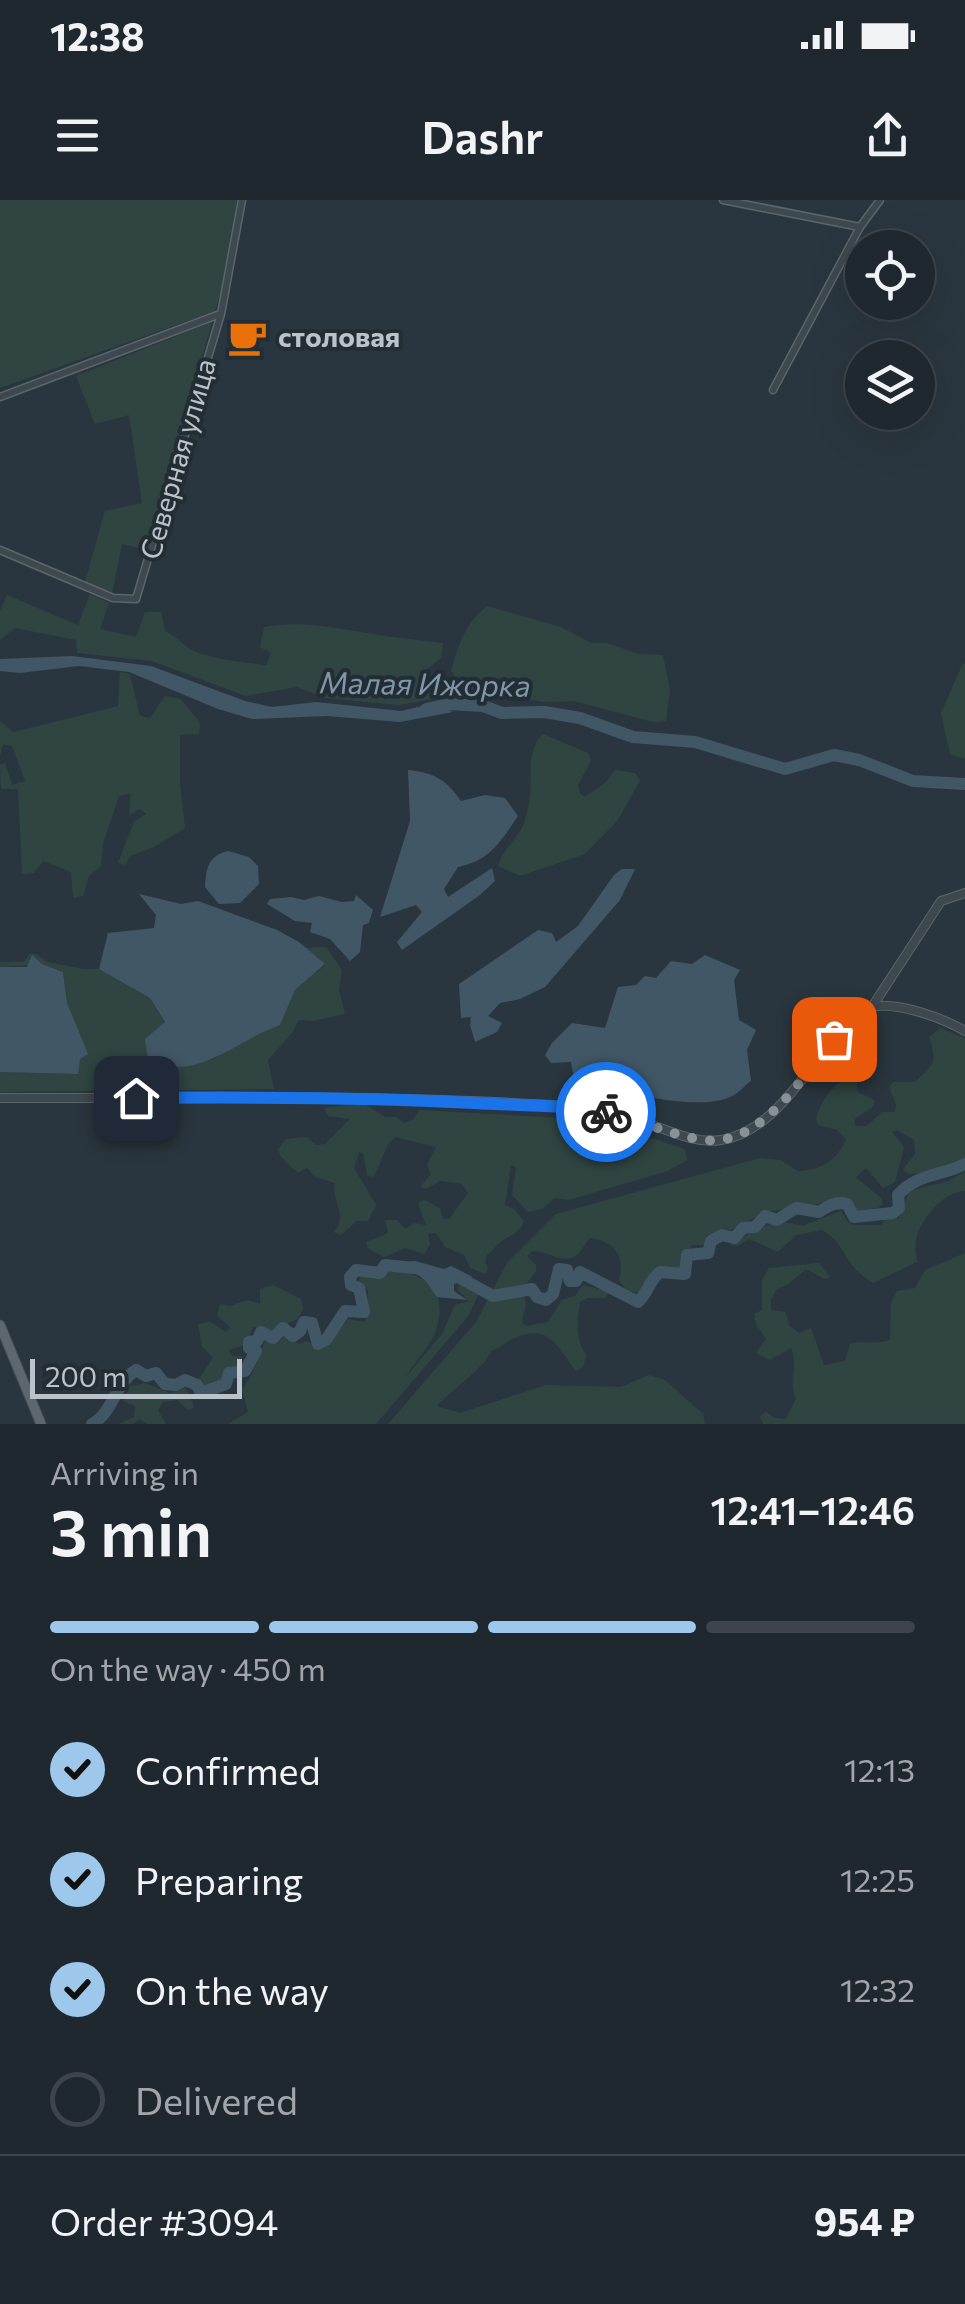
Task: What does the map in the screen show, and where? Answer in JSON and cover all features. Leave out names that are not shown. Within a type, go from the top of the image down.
[{"type":"main road","points":[[0,1325],[41,1424]]},
{"type":"street","name":"Северная улица","points":[[0,550],[114,598],[136,599],[221,314],[242,200]]},
{"type":"street","points":[[723,200],[860,227]]},
{"type":"street","points":[[773,390],[860,227],[880,200]]},
{"type":"street","points":[[0,397],[221,314]]},
{"type":"street","points":[[0,1098],[371,1097],[552,1105],[611,1113],[695,1138],[719,1140],[744,1133],[769,1114],[852,1020],[872,1006],[940,901],[965,892]]},
{"type":"street","points":[[872,1006],[914,1011],[965,1030]]},
{"type":"green space","points":[[0,200],[237,200],[225,279],[215,311],[0,388]]},
{"type":"green space","points":[[212,322],[148,550],[122,544],[112,594],[85,582],[105,511],[142,503],[129,415],[95,424],[76,376]]},
{"type":"green space","points":[[90,594],[109,603],[100,629],[136,637],[145,612],[161,612],[165,631],[188,648],[239,662],[266,665],[271,653],[260,647],[264,627],[278,625],[319,626],[443,643],[441,658],[425,671],[433,699],[399,705],[325,698],[297,687],[246,696],[152,661],[77,653],[76,640],[15,628],[0,640],[0,611],[7,595],[78,625]]},
{"type":"green space","points":[[487,606],[561,627],[591,643],[663,655],[670,690],[666,721],[653,722],[574,701],[543,702],[483,691],[460,692],[461,684],[451,671],[456,652],[468,628]]},
{"type":"green space","points":[[963,663],[965,759],[950,754],[941,713]]},
{"type":"green space","points":[[120,672],[130,674],[140,716],[150,718],[165,696],[181,699],[200,723],[199,734],[180,735],[185,828],[130,856],[126,865],[118,863],[134,822],[146,814],[140,809],[129,815],[130,793],[119,796],[103,843],[101,866],[89,876],[83,896],[73,898],[71,872],[43,861],[34,873],[22,874],[18,789],[1,789],[0,765],[5,763],[12,785],[25,781],[12,746],[3,744],[0,756],[0,721],[13,732],[118,706]]},
{"type":"green space","points":[[543,734],[588,753],[591,761],[578,785],[585,797],[615,770],[635,773],[640,780],[618,820],[585,854],[520,876],[498,866],[524,822],[532,758]]},
{"type":"green space","points":[[326,947],[342,970],[339,990],[345,1014],[299,1020],[268,1060],[274,1089],[0,1092],[0,1072],[77,1074],[80,1038],[67,1003],[63,972],[42,964],[0,967],[0,962],[24,962],[29,954],[36,954],[47,962],[99,969],[150,998],[165,1023],[213,1059],[261,1031],[280,1025],[295,990],[325,965],[306,948]]},
{"type":"green space","points":[[940,1028],[965,1038],[965,1161],[927,1173],[908,1174],[903,1169],[915,1154],[914,1140],[897,1130],[892,1132],[904,1147],[895,1182],[883,1188],[866,1168],[856,1177],[881,1198],[883,1204],[878,1208],[855,1211],[847,1201],[834,1198],[815,1205],[765,1212],[730,1230],[706,1236],[705,1245],[692,1245],[681,1268],[651,1275],[641,1293],[623,1286],[616,1251],[599,1240],[590,1238],[575,1257],[569,1258],[532,1251],[527,1256],[536,1265],[536,1271],[522,1290],[526,1303],[522,1322],[527,1326],[548,1322],[562,1300],[575,1296],[583,1285],[609,1292],[605,1298],[580,1302],[578,1336],[586,1355],[583,1367],[576,1371],[557,1345],[544,1335],[525,1334],[491,1351],[437,1406],[460,1413],[546,1385],[621,1387],[649,1375],[665,1380],[703,1414],[705,1424],[388,1424],[476,1322],[507,1263],[556,1214],[760,1158],[781,1160],[798,1171],[821,1166],[833,1159],[846,1139],[837,1130],[818,1125],[818,1112],[829,1093],[851,1075],[856,1078],[858,1092],[875,1100],[873,1107],[855,1119],[855,1126],[867,1126],[882,1112],[895,1112],[889,1087],[893,1082],[915,1082],[926,1071],[934,1058],[929,1037]]},
{"type":"green space","points":[[363,1103],[404,1123],[414,1119],[419,1110],[597,1120],[685,1149],[687,1160],[668,1171],[568,1200],[555,1198],[542,1209],[528,1212],[512,1195],[516,1167],[511,1165],[505,1205],[524,1221],[518,1231],[487,1255],[485,1274],[470,1268],[464,1255],[445,1247],[436,1233],[428,1234],[430,1244],[425,1254],[405,1248],[384,1257],[368,1248],[366,1242],[388,1233],[385,1220],[397,1220],[405,1229],[414,1223],[426,1225],[418,1203],[424,1200],[440,1208],[443,1219],[449,1219],[468,1193],[462,1184],[440,1181],[426,1189],[420,1187],[431,1174],[427,1165],[436,1147],[395,1137],[374,1177],[367,1175],[363,1153],[359,1152],[354,1168],[376,1205],[368,1221],[357,1221],[341,1235],[334,1232],[340,1220],[335,1183],[315,1177],[307,1168],[298,1173],[278,1149],[286,1139],[307,1137],[316,1145],[325,1144],[350,1119],[328,1116],[324,1108]]},
{"type":"green space","points":[[965,1172],[965,1191],[942,1200],[920,1229],[917,1262],[873,1283],[822,1230],[796,1235],[778,1252],[749,1239],[737,1246],[730,1245],[764,1226],[802,1226],[841,1211],[854,1225],[881,1225],[886,1219],[899,1218],[909,1191],[948,1181]]},
{"type":"green space","points":[[965,1253],[965,1424],[763,1424],[760,1416],[766,1412],[786,1419],[796,1399],[791,1348],[770,1360],[756,1353],[766,1339],[754,1314],[762,1310],[762,1280],[769,1268],[819,1263],[830,1277],[825,1279],[806,1269],[777,1289],[771,1299],[771,1310],[785,1312],[790,1326],[799,1333],[811,1328],[824,1365],[845,1361],[850,1344],[890,1340],[891,1304],[897,1291],[915,1288],[925,1270]]},
{"type":"green space","points":[[387,1269],[422,1278],[436,1293],[439,1303],[436,1330],[406,1377],[442,1334],[455,1305],[469,1301],[458,1290],[458,1284],[479,1293],[469,1315],[376,1424],[228,1424],[248,1412],[242,1390],[265,1341],[284,1337],[300,1344],[329,1344],[348,1319],[366,1319],[368,1290],[358,1283],[360,1277],[380,1276]]},
{"type":"green space","points":[[273,1285],[301,1299],[303,1309],[298,1319],[273,1330],[253,1327],[245,1345],[229,1350],[232,1356],[242,1356],[237,1368],[226,1368],[221,1384],[201,1386],[198,1380],[213,1358],[202,1346],[198,1324],[210,1322],[226,1332],[230,1327],[217,1316],[220,1304],[230,1306],[248,1300],[260,1304],[260,1289]]},
{"type":"green space","points":[[145,1383],[170,1393],[186,1388],[194,1407],[188,1410],[177,1400],[163,1402],[158,1410],[166,1424],[148,1424],[139,1419],[133,1424],[119,1424],[134,1417],[135,1406],[123,1401],[130,1386]]},
{"type":"water","points":[[72,656],[151,666],[272,707],[316,702],[401,711],[435,703],[453,712],[400,722],[327,716],[252,719],[129,672],[79,666],[20,673],[0,671],[0,659]]},
{"type":"water","points":[[408,770],[439,778],[461,801],[485,795],[505,798],[518,816],[494,849],[458,867],[444,889],[448,897],[492,868],[495,881],[402,950],[397,942],[422,912],[416,905],[380,917],[410,821]]},
{"type":"water","points":[[228,851],[249,857],[258,866],[259,884],[240,903],[219,904],[205,887],[206,874],[212,860]]},
{"type":"water","points":[[622,869],[635,869],[620,900],[545,987],[500,1003],[488,1016],[502,1023],[497,1032],[475,1042],[471,1017],[461,1018],[459,984],[538,930],[552,933],[556,942],[578,926]]},
{"type":"water","points":[[139,894],[181,904],[198,901],[277,930],[325,964],[295,990],[280,1025],[216,1057],[182,1067],[165,1066],[148,1059],[145,1039],[165,1022],[150,998],[99,969],[108,933],[154,928],[156,915]]},
{"type":"water","points":[[356,895],[373,910],[369,923],[363,925],[360,952],[350,961],[330,939],[310,932],[312,923],[295,921],[267,904],[270,899],[304,900],[319,896],[354,901]]},
{"type":"water","points":[[32,955],[42,964],[63,972],[67,1003],[88,1054],[80,1059],[78,1074],[0,1072],[0,967],[27,967]]},
{"type":"water","points":[[705,955],[740,970],[734,980],[739,1020],[756,1030],[747,1050],[751,1081],[735,1095],[698,1102],[631,1094],[574,1079],[571,1062],[551,1063],[545,1055],[572,1023],[605,1028],[618,987],[636,985],[645,976],[656,978],[671,961],[692,964]]},
{"type":"water","points":[[415,1261],[444,1269],[451,1266],[471,1276],[476,1283],[472,1286],[454,1284],[454,1291],[467,1300],[437,1297],[421,1277],[396,1270],[398,1263]]},
{"type":"waterway","name":"Малая Ижорка","points":[[426,709],[449,704],[483,706],[502,713],[544,712],[580,718],[633,737],[695,742],[785,769],[834,755],[859,760],[913,781],[965,784]]},
{"type":"waterway","points":[[462,1279],[493,1296],[532,1289],[537,1297],[546,1300],[553,1294],[559,1269],[567,1270],[570,1281],[576,1281],[580,1272],[638,1302],[660,1272],[685,1274],[687,1255],[708,1253],[711,1241],[722,1235],[734,1238],[743,1228],[755,1227],[765,1216],[777,1220],[796,1208],[819,1212],[839,1203],[847,1204],[854,1217],[893,1213],[899,1208],[898,1195],[905,1188],[965,1164]]},
{"type":"waterway","points":[[92,1424],[105,1413],[123,1382],[136,1370],[146,1376],[156,1373],[165,1384],[176,1385],[185,1380],[197,1385],[201,1393],[226,1384],[229,1373],[245,1371],[256,1351],[249,1348],[249,1342],[257,1341],[261,1332],[273,1338],[283,1328],[293,1336],[304,1322],[312,1323],[318,1344],[326,1340],[345,1311],[364,1312],[359,1288],[351,1285],[350,1277],[356,1270],[380,1273],[385,1265],[414,1268]]},
{"type":"way so far","points":[[606,1112],[707,1141],[732,1138],[769,1114],[834,1039]]},
{"type":"place","name":"столовая","points":[[248,337]]},
{"type":"route","points":[[136,1098],[371,1097],[552,1105],[606,1112]]}]
